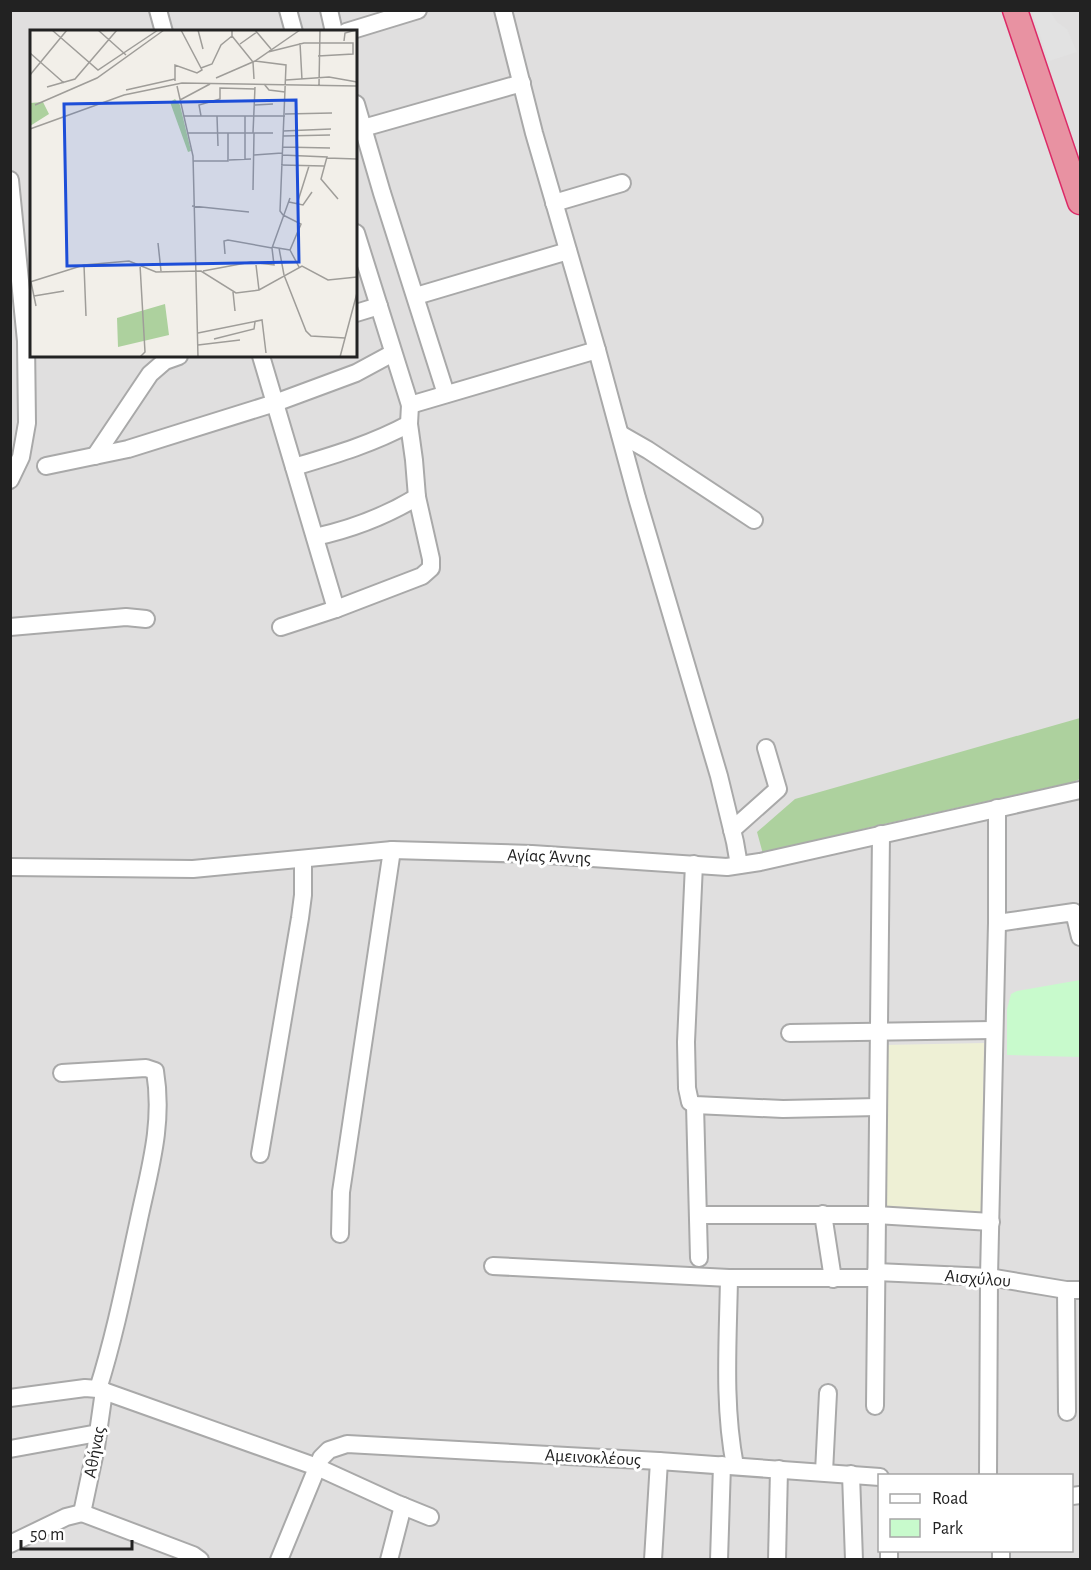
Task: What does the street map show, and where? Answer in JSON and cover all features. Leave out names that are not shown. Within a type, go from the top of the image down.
[{"type":"highway","points":[[1015,10],[1080,202]]},
{"type":"street","points":[[158,10],[163,30]]},
{"type":"street","points":[[288,10],[293,30]]},
{"type":"street","points":[[329,10],[334,30]]},
{"type":"street","points":[[353,30],[418,10]]},
{"type":"street","points":[[503,10],[636,498],[709,743],[739,865]]},
{"type":"street","points":[[363,128],[522,83]]},
{"type":"street","points":[[357,107],[446,394]]},
{"type":"street","points":[[10,180],[18,341],[27,423],[21,457],[10,480]]},
{"type":"street","points":[[554,203],[622,183]]},
{"type":"street","points":[[281,627],[422,576],[431,568],[417,497],[409,424],[410,405],[357,236]]},
{"type":"street","points":[[416,296],[568,250]]},
{"type":"street","points":[[357,313],[379,306]]},
{"type":"street","points":[[410,405],[597,350]]},
{"type":"street","points":[[46,466],[128,449],[275,403],[356,373],[393,353]]},
{"type":"street","points":[[95,456],[150,374],[165,361],[175,357]]},
{"type":"street","points":[[261,357],[336,609]]},
{"type":"street","points":[[294,467],[366,445],[409,424]]},
{"type":"street","points":[[620,434],[754,520]]},
{"type":"street","points":[[315,537],[368,523],[417,497]]},
{"type":"street","points":[[10,627],[126,617],[146,619]]},
{"type":"street","points":[[732,830],[778,789],[766,748]]},
{"type":"street","name":"Αγίας Άννης","points":[[10,867],[193,869],[392,850],[532,854],[727,867],[1080,790]]},
{"type":"street","points":[[988,1474],[997,808]]},
{"type":"street","points":[[875,1406],[880,834]]},
{"type":"street","points":[[340,1234],[341,1192],[392,850]]},
{"type":"street","points":[[260,1154],[300,918],[303,895],[303,859]]},
{"type":"street","points":[[694,864],[686,1042],[687,1088],[690,1102],[695,1105],[783,1109],[878,1107]]},
{"type":"street","points":[[997,923],[1074,912],[1080,937]]},
{"type":"street","points":[[790,1033],[993,1030]]},
{"type":"street","name":"Αθήνας","points":[[62,1073],[146,1068],[155,1071],[159,1093],[158,1129],[101,1390],[98,1433],[82,1513]]},
{"type":"street","points":[[695,1105],[699,1258]]},
{"type":"street","points":[[823,1214],[833,1280]]},
{"type":"street","points":[[699,1215],[876,1215],[991,1222]]},
{"type":"street","name":"Αισχύλου","points":[[492,1266],[729,1278],[833,1280],[876,1275],[989,1277],[1073,1290]]},
{"type":"street","points":[[719,1560],[731,1444],[726,1394],[729,1278]]},
{"type":"street","points":[[1067,1412],[1073,1290]]},
{"type":"street","points":[[10,1398],[85,1388],[101,1390],[317,1467],[430,1517]]},
{"type":"street","points":[[824,1472],[828,1393]]},
{"type":"street","points":[[10,1449],[98,1433]]},
{"type":"street","name":"Αμεινοκλέους","points":[[317,1467],[321,1458],[329,1450],[346,1444],[659,1461],[878,1477]]},
{"type":"street","points":[[653,1560],[659,1461]]},
{"type":"street","points":[[279,1560],[317,1467]]},
{"type":"street","points":[[777,1560],[779,1470]]},
{"type":"street","points":[[851,1474],[854,1560]]},
{"type":"street","points":[[389,1560],[403,1506]]},
{"type":"street","points":[[10,1544],[66,1517],[82,1513],[193,1554],[200,1560]]},
{"type":"shaded area","points":[[11,11],[1080,11],[1080,1559],[11,1559]]},
{"type":"shaded area","points":[[1032,11],[1050,11],[1057,22],[1067,29],[1077,52],[1049,61]]},
{"type":"green space","points":[[1080,718],[1080,779],[763,854],[757,832],[795,799]]},
{"type":"green space","points":[[1080,980],[1080,1057],[1007,1055],[1007,1009],[1011,994]]},
{"type":"green space","points":[[984,1043],[981,1213],[883,1210],[884,1045]]}]
